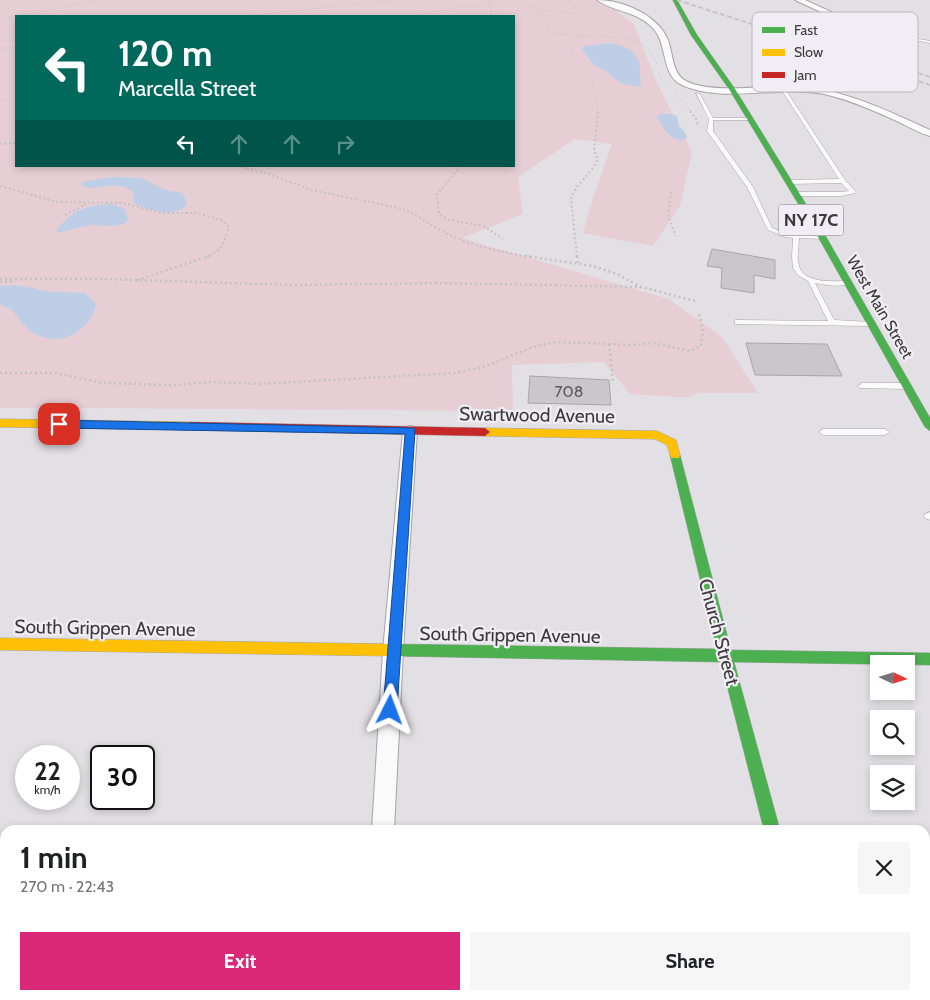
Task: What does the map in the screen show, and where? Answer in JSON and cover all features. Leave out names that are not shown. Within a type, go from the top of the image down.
[{"type":"street","points":[[601,0],[636,13],[657,28],[662,34],[673,71],[678,80],[683,83],[705,89],[752,89]]},
{"type":"street","name":"West Main Street","points":[[675,0],[712,63],[732,89],[789,182],[930,428]]},
{"type":"street","points":[[799,0],[826,12]]},
{"type":"street","points":[[826,92],[854,100],[930,133]]},
{"type":"street","name":"Swartwood Avenue","points":[[0,423],[657,434],[663,437]]},
{"type":"street","points":[[383,825],[393,651],[410,431]]},
{"type":"street","name":"Church Street","points":[[663,437],[672,443],[700,558],[771,825]]},
{"type":"street","name":"South Grippen Avenue","points":[[0,644],[930,659]]},
{"type":"lane","points":[[786,92],[843,181],[853,192],[796,194]]},
{"type":"lane","points":[[698,94],[711,119],[710,130],[750,187],[770,228],[778,233],[822,238]]},
{"type":"lane","points":[[711,119],[750,119]]},
{"type":"lane","points":[[789,182],[843,181]]},
{"type":"lane","points":[[796,236],[795,266],[801,274],[810,279],[848,283]]},
{"type":"lane","points":[[810,279],[830,320],[836,323]]},
{"type":"lane","points":[[737,322],[870,324]]},
{"type":"lane","points":[[862,386],[906,386]]},
{"type":"lane","points":[[822,432],[885,432]]},
{"type":"path","points":[[22,15],[101,0]]},
{"type":"path","points":[[256,15],[392,0]]},
{"type":"path","points":[[490,0],[492,6],[490,15]]},
{"type":"path","points":[[517,0],[539,10],[564,11],[582,15]]},
{"type":"path","points":[[568,0],[587,23],[572,52],[574,58],[592,74],[592,88],[598,119],[594,150],[598,159],[596,165],[573,191],[571,200],[578,264]]},
{"type":"path","points":[[419,15],[453,8],[492,6]]},
{"type":"path","points":[[539,10],[549,31],[579,38],[621,39],[642,45],[649,51],[659,69],[659,77],[667,86]]},
{"type":"path","points":[[0,19],[15,16]]},
{"type":"path","points":[[0,40],[15,42]]},
{"type":"path","points":[[0,49],[15,46]]},
{"type":"path","points":[[673,90],[681,97],[696,118],[698,126]]},
{"type":"path","points":[[0,100],[15,99]]},
{"type":"path","points":[[0,144],[15,143]]},
{"type":"path","points":[[242,167],[266,173],[312,190],[404,209],[441,231],[472,243],[525,256],[606,270],[642,287],[695,302]]},
{"type":"path","points":[[459,167],[437,194],[439,214],[449,220],[484,226],[503,240]]},
{"type":"path","points":[[0,186],[57,202],[122,203],[161,213],[197,212],[221,220],[229,227],[221,248],[216,254],[134,281]]},
{"type":"path","points":[[671,192],[668,216],[676,236]]},
{"type":"path","points":[[65,215],[92,202]]},
{"type":"path","points":[[0,280],[47,279],[293,286],[440,283],[642,287]]},
{"type":"path","points":[[0,373],[62,374],[102,383],[175,385],[208,382],[260,384],[306,382],[468,371],[536,346],[557,342],[654,343],[683,350],[697,349],[701,346],[703,333],[699,314]]},
{"type":"path","points":[[609,344],[613,383]]},
{"type":"shaded area","points":[[0,0],[602,0],[634,24],[656,81],[692,152],[680,206],[653,246],[583,233],[612,144],[575,139],[518,177],[523,214],[462,238],[669,299],[722,337],[758,393],[699,393],[689,397],[630,394],[604,362],[512,365],[513,411],[68,408],[54,411],[41,408],[0,408]]},
{"type":"water","points":[[610,43],[623,46],[636,57],[640,68],[640,87],[620,83],[606,71],[594,65],[582,50],[585,46]]},
{"type":"water","points":[[662,114],[677,116],[679,126],[687,138],[677,140],[669,135],[657,118],[657,116]]},
{"type":"water","points":[[112,177],[142,178],[165,190],[183,193],[187,204],[182,209],[176,211],[161,212],[134,203],[133,192],[126,188],[113,186],[93,188],[81,185],[82,182]]},
{"type":"water","points":[[111,204],[125,209],[128,220],[124,224],[112,226],[90,225],[61,232],[56,231],[68,218],[80,210]]},
{"type":"water","points":[[14,285],[43,291],[85,293],[96,304],[93,314],[87,323],[72,335],[52,339],[42,337],[28,329],[10,309],[0,305],[0,286]]},
{"type":"building","points":[[712,249],[775,260],[775,279],[754,275],[754,293],[721,288],[722,268],[707,266]]},
{"type":"building","points":[[746,343],[827,344],[842,376],[755,375]]},
{"type":"building","points":[[530,376],[609,380],[611,405],[528,403]]},
{"type":"railway","points":[[677,0],[752,24]]},
{"type":"railway","points":[[918,73],[930,77]]},
{"type":"railway","points":[[918,81],[930,85]]},
{"type":"traffic: fast","points":[[675,0],[694,35],[732,89],[821,235],[930,427]]},
{"type":"traffic: fast","points":[[675,455],[700,559],[771,825]]},
{"type":"traffic: fast","points":[[391,650],[930,659]]},
{"type":"traffic: slow","points":[[0,423],[190,426]]},
{"type":"traffic: slow","points":[[485,432],[657,435],[672,443],[675,455]]},
{"type":"traffic: slow","points":[[0,644],[391,650]]},
{"type":"traffic: jam","points":[[190,426],[485,432]]},
{"type":"route","points":[[59,424],[410,431],[390,710]]}]
